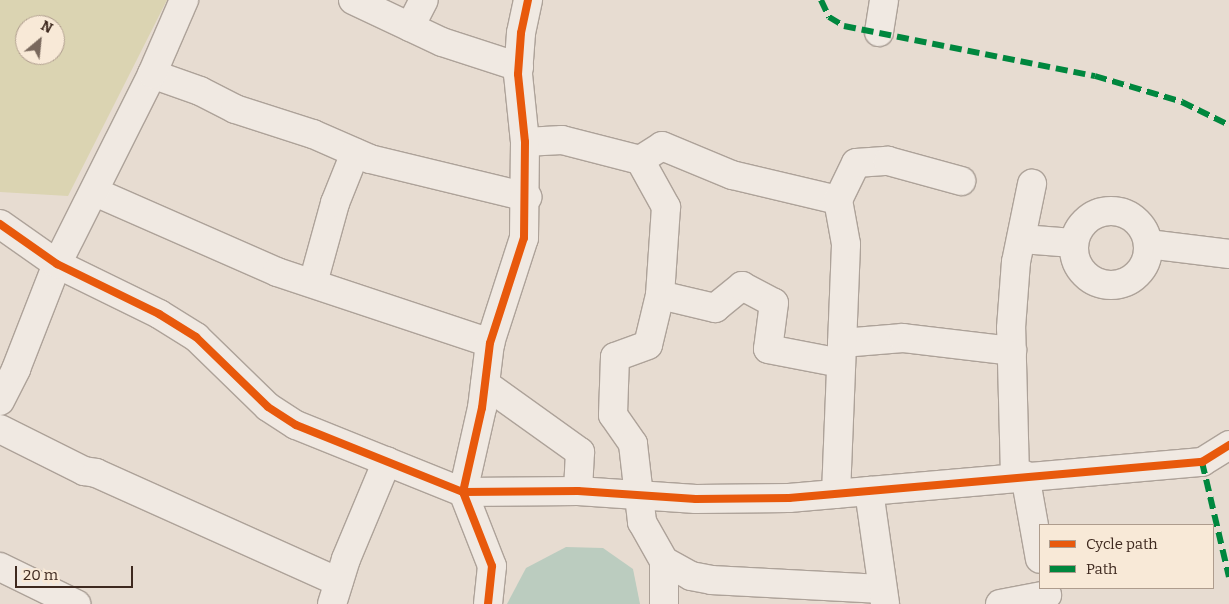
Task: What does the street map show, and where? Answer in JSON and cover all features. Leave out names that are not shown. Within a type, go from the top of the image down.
[{"type":"street","points":[[0,401],[16,369],[57,264],[95,192],[152,74],[184,0]]},
{"type":"street","points":[[353,0],[442,42],[519,67]]},
{"type":"street","points":[[410,27],[424,0]]},
{"type":"street","points":[[488,604],[492,566],[463,492],[485,384],[490,343],[524,238],[527,197],[526,142],[519,67],[521,33],[528,0]]},
{"type":"street","points":[[879,32],[884,0]]},
{"type":"street","points":[[152,74],[200,91],[235,109],[313,134],[370,159],[527,197]]},
{"type":"street","points":[[526,142],[562,140],[640,160],[662,146],[732,175],[838,200]]},
{"type":"street","points":[[312,283],[335,203],[355,153]]},
{"type":"street","points":[[640,160],[666,208],[660,296],[648,345],[615,357],[613,415],[633,444],[637,495],[642,522],[664,561],[664,604]]},
{"type":"street","points":[[836,494],[846,244],[838,200],[856,163],[888,161],[962,181]]},
{"type":"street","points":[[1032,184],[1016,262],[1012,351],[1020,476],[1039,556]]},
{"type":"street","points":[[95,192],[277,272],[490,343]]},
{"type":"street","points":[[1117,211],[1138,223],[1148,244],[1142,268],[1134,277],[1110,285],[1087,276],[1074,255],[1074,243],[1084,222],[1094,215],[1117,211]]},
{"type":"street","points":[[0,224],[57,264],[159,314],[196,337],[268,407],[296,425],[463,492],[578,491],[696,499],[836,494],[1020,476],[1202,462],[1229,445]]},
{"type":"street","points":[[1022,239],[1074,243]]},
{"type":"street","points":[[1148,244],[1229,254]]},
{"type":"street","points":[[660,296],[714,308],[742,286],[774,303],[768,349],[842,353],[903,338],[1012,351]]},
{"type":"street","points":[[485,384],[580,452],[578,491]]},
{"type":"street","points":[[0,428],[84,471],[96,473],[336,593],[387,461]]},
{"type":"street","points":[[664,561],[690,576],[779,594],[884,596],[869,491]]},
{"type":"street","points":[[0,567],[76,604]]},
{"type":"street","points":[[1000,604],[1047,596]]},
{"type":"shaded area","points":[[0,0],[167,0],[68,196],[0,192]]},
{"type":"shaded area","points":[[566,547],[603,548],[633,569],[640,604],[507,604],[526,568]]},
{"type":"marked path","points":[[821,0],[829,17],[844,26],[1095,76],[1182,102],[1229,125]]},
{"type":"marked path","points":[[1202,462],[1229,577]]},
{"type":"cycle path","points":[[488,604],[492,566],[463,492],[482,408],[490,343],[524,238],[525,142],[518,74],[521,33],[528,0]]},
{"type":"cycle path","points":[[0,224],[57,264],[159,314],[196,337],[268,407],[296,425],[463,492],[578,491],[696,499],[789,498],[1202,462],[1229,445]]}]
